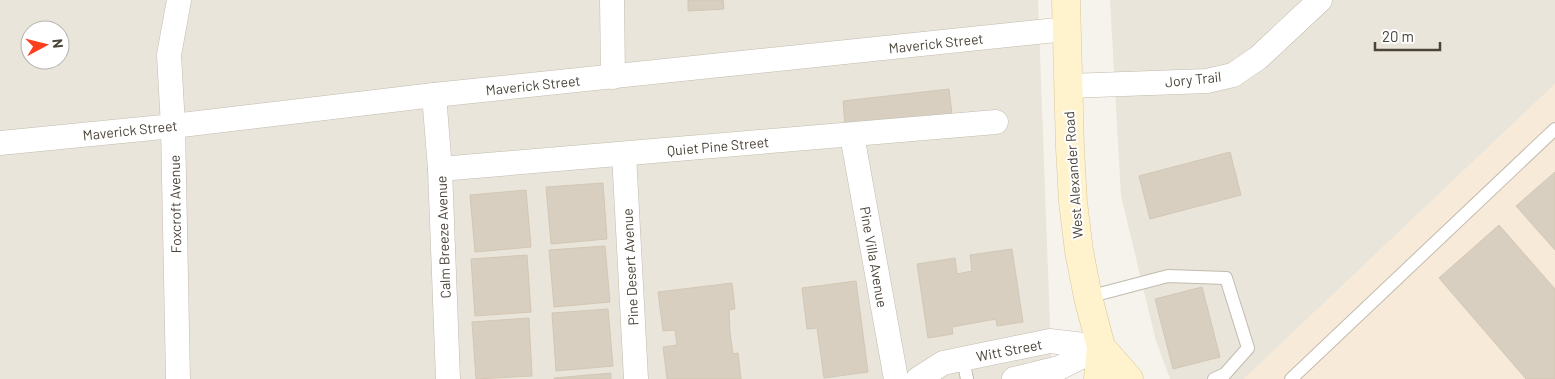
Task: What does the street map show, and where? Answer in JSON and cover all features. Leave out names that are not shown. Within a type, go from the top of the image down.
[{"type":"main road","name":"West Alexander Road","points":[[1066,0],[1073,202],[1079,252],[1101,347],[1098,379]]},
{"type":"main road","name":"West Alexander Road","points":[[1101,347],[1129,379]]},
{"type":"street","name":"Foxcroft Avenue","points":[[178,379],[173,126],[169,55],[179,0]]},
{"type":"street","points":[[612,0],[614,77]]},
{"type":"street","name":"Jory Trail","points":[[1068,86],[1207,81],[1234,75],[1258,58],[1320,0]]},
{"type":"street","name":"Maverick Street","points":[[0,143],[173,126],[434,95],[1066,29]]},
{"type":"street","name":"Calm Breeze Avenue","points":[[434,95],[440,169],[448,379]]},
{"type":"street","name":"Quiet Pine Street","points":[[440,169],[996,122]]},
{"type":"street","name":"Pine Villa Avenue","points":[[852,135],[896,379]]},
{"type":"street","name":"Pine Desert Avenue","points":[[624,154],[636,379]]},
{"type":"street","name":"Witt Street","points":[[918,379],[943,363],[965,369],[1050,341],[1101,347]]},
{"type":"street","name":"Witt Street","points":[[1014,379],[1059,368],[1101,347]]},
{"type":"lane","points":[[1290,379],[1555,129]]},
{"type":"lane","points":[[1088,297],[1168,276],[1226,278],[1248,348],[1226,374],[1214,379]]},
{"type":"shaded area","points":[[0,0],[1038,0],[1052,379],[0,379]]},
{"type":"shaded area","points":[[1110,0],[1555,0],[1555,84],[1244,379],[1170,379],[1156,341],[1121,196]]},
{"type":"shaded area","points":[[1555,84],[1555,379],[1244,379]]},
{"type":"building","points":[[688,0],[723,0],[724,9],[688,11]]},
{"type":"building","points":[[949,89],[952,114],[845,126],[843,101]]},
{"type":"building","points":[[1230,152],[1241,195],[1150,219],[1139,176]]},
{"type":"building","points":[[1555,172],[1555,250],[1516,206]]},
{"type":"building","points":[[603,183],[607,239],[551,244],[546,187]]},
{"type":"building","points":[[526,190],[531,247],[475,252],[470,195]]},
{"type":"building","points":[[1499,225],[1555,289],[1555,379],[1526,379],[1439,278]]},
{"type":"building","points":[[605,246],[610,302],[554,307],[549,250]]},
{"type":"building","points":[[1012,249],[1023,322],[997,326],[996,319],[952,327],[953,334],[928,338],[917,264],[955,258],[957,274],[972,271],[970,255]]},
{"type":"building","points":[[527,255],[531,312],[475,316],[471,259]]},
{"type":"building","points":[[856,281],[868,372],[824,378],[817,328],[807,329],[802,288]]},
{"type":"building","points":[[732,283],[735,309],[729,310],[730,332],[733,354],[738,353],[741,379],[667,379],[663,347],[677,345],[675,330],[663,331],[658,292]]},
{"type":"building","points":[[1202,287],[1220,357],[1173,369],[1155,299]]},
{"type":"building","points":[[608,309],[613,366],[556,371],[552,313]]},
{"type":"building","points":[[529,318],[532,376],[476,379],[472,322]]},
{"type":"building","points":[[611,373],[611,379],[554,379],[554,378]]}]
